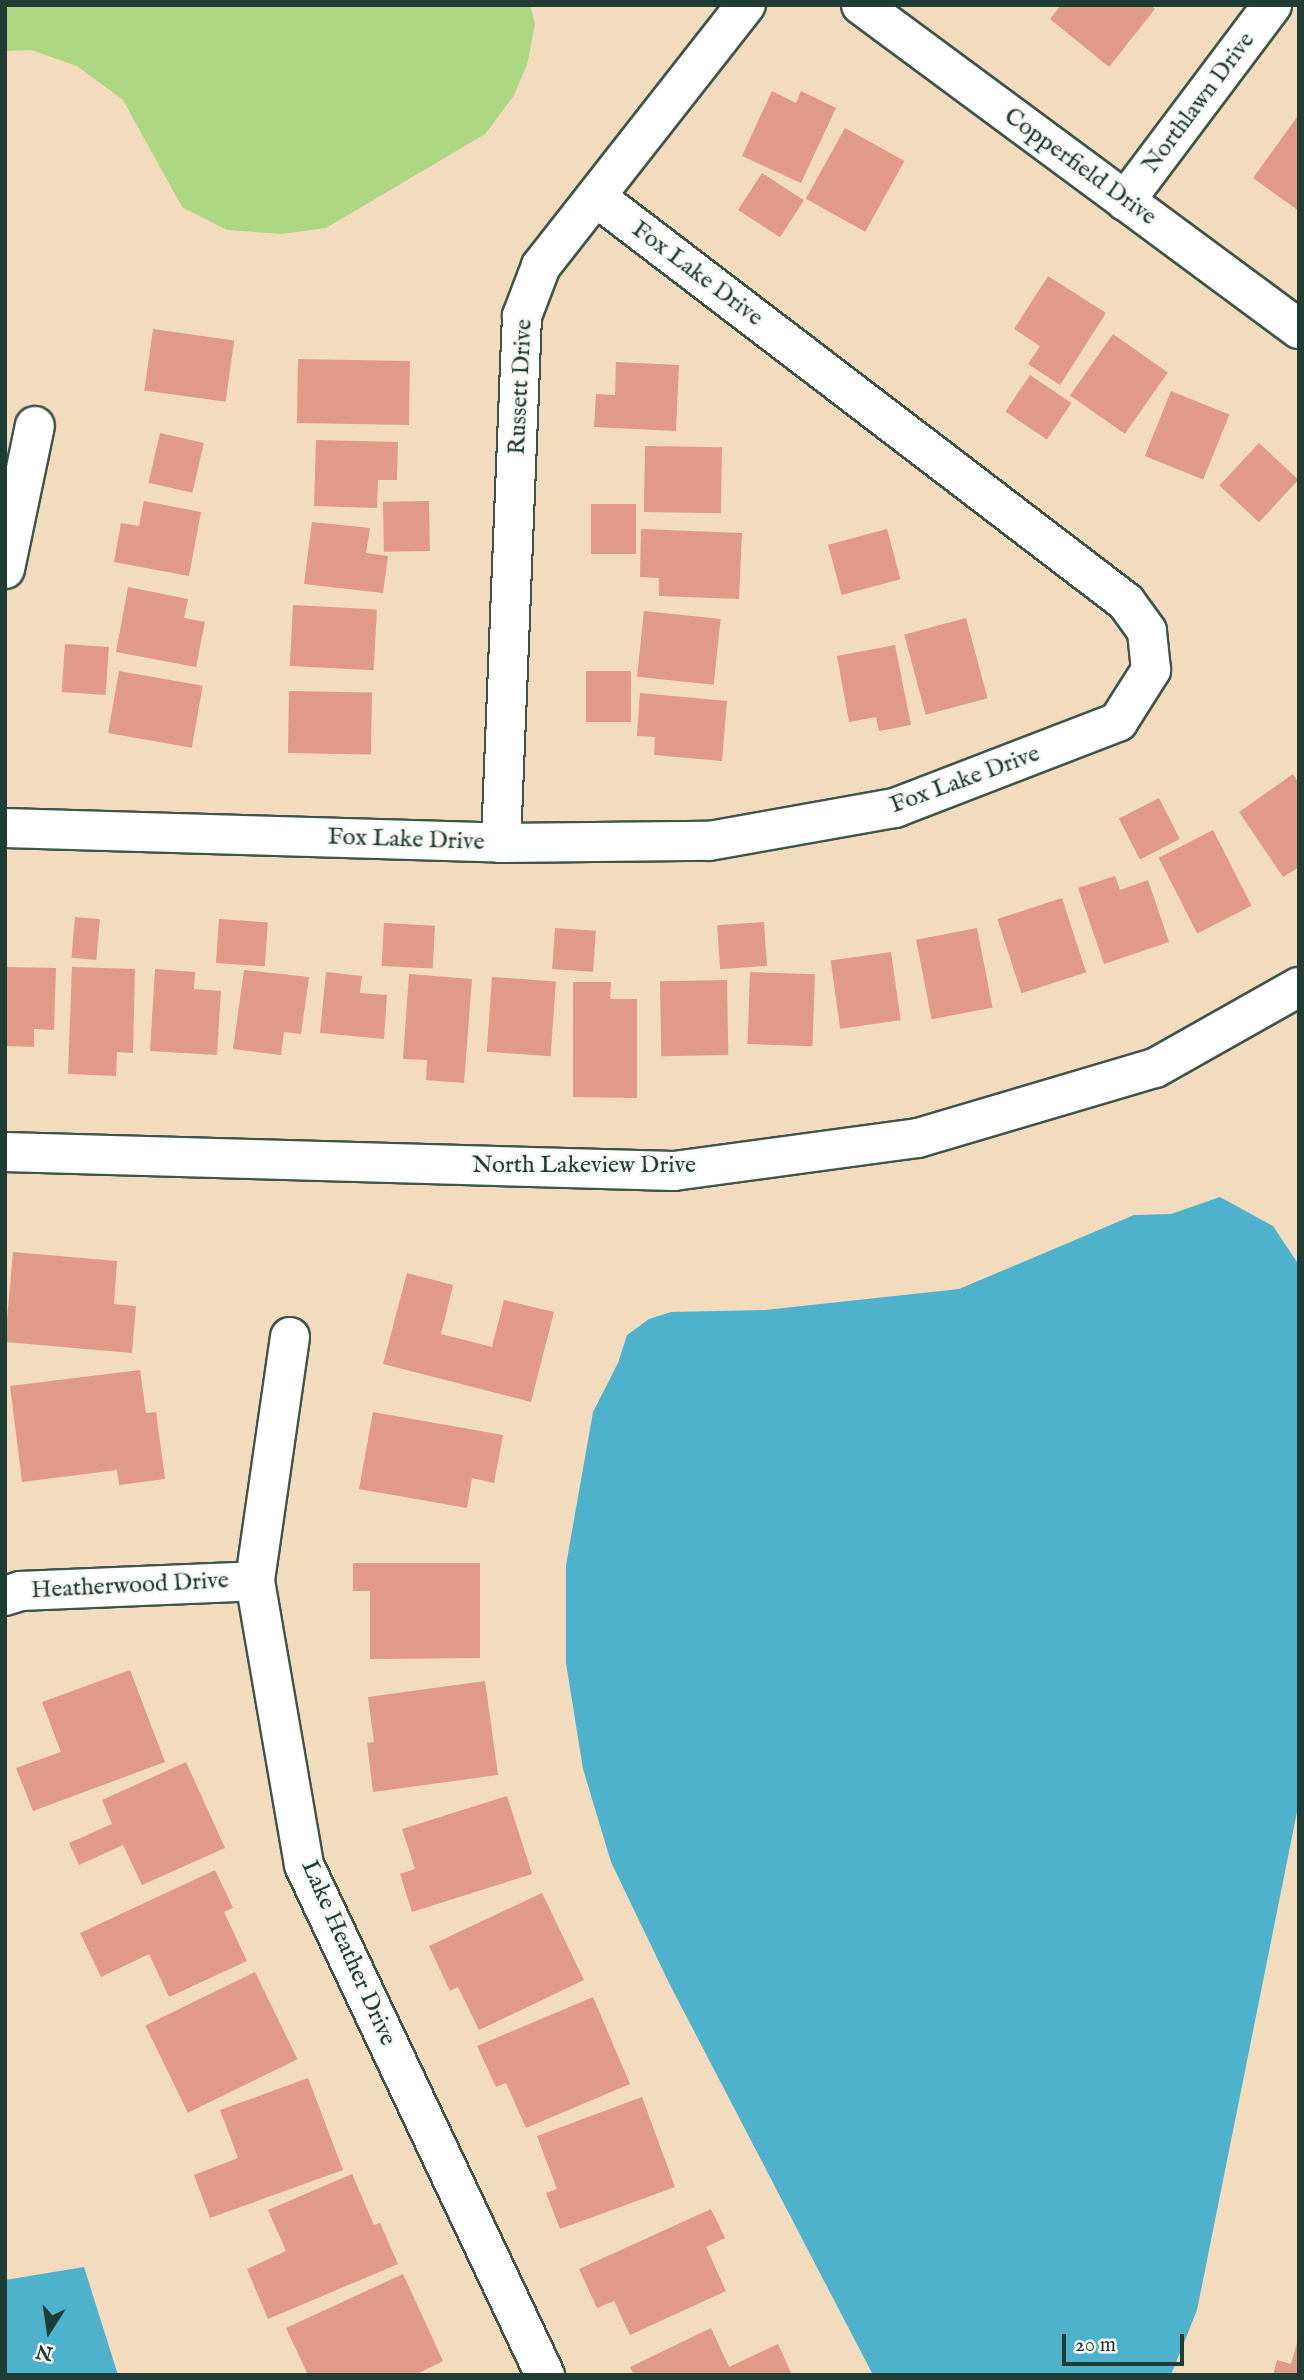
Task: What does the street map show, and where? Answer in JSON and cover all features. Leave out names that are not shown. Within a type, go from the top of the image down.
[{"type":"street","name":"Russett Drive","points":[[501,843],[523,316],[541,266],[747,5]]},
{"type":"street","name":"Copperfield Drive","points":[[861,5],[1299,330]]},
{"type":"street","name":"Northlawn Drive","points":[[1125,201],[1272,5]]},
{"type":"street","name":"Fox Lake Drive","points":[[5,828],[501,843],[709,841],[895,808],[1118,722],[1151,670],[1147,631],[1126,602],[596,197]]},
{"type":"street","points":[[5,569],[35,426]]},
{"type":"street","name":"North Lakeview Drive","points":[[5,1152],[674,1171],[918,1138],[944,1131],[1155,1068],[1299,988]]},
{"type":"street","name":"Lake Heather Drive","points":[[290,1337],[255,1581],[304,1865],[545,2375]]},
{"type":"street","name":"Heatherwood Drive","points":[[5,1595],[20,1591],[255,1581]]},
{"type":"green space","points":[[5,5],[530,5],[535,24],[527,65],[513,97],[485,134],[326,228],[282,234],[227,230],[182,207],[123,100],[77,66],[31,50],[5,51]]},
{"type":"water","points":[[1220,1197],[1273,1226],[1299,1265],[1299,1802],[1197,2310],[1171,2375],[873,2375],[670,1985],[611,1862],[583,1769],[566,1663],[566,1565],[593,1412],[618,1363],[627,1335],[649,1319],[671,1312],[765,1310],[959,1289],[1134,1215],[1171,1214]]},
{"type":"water","points":[[84,2267],[118,2375],[5,2375],[5,2280]]},
{"type":"building","points":[[1061,5],[1150,5],[1155,9],[1109,67],[1050,19]]},
{"type":"building","points":[[772,91],[796,103],[801,91],[836,108],[801,183],[742,156]]},
{"type":"building","points":[[1297,117],[1299,119],[1299,211],[1253,178]]},
{"type":"building","points":[[845,128],[904,161],[865,232],[806,199]]},
{"type":"building","points":[[762,173],[804,200],[780,237],[738,210]]},
{"type":"building","points":[[1048,276],[1106,313],[1060,385],[1028,364],[1040,346],[1014,329]]},
{"type":"building","points":[[153,329],[234,340],[226,402],[144,390]]},
{"type":"building","points":[[1113,334],[1168,372],[1125,434],[1070,395]]},
{"type":"building","points":[[298,359],[410,361],[409,425],[297,423]]},
{"type":"building","points":[[616,362],[679,365],[676,431],[594,427],[596,394],[615,395]]},
{"type":"building","points":[[1030,375],[1071,403],[1047,439],[1005,411]]},
{"type":"building","points":[[1171,391],[1229,415],[1203,480],[1145,456]]},
{"type":"building","points":[[160,433],[204,443],[192,493],[149,483]]},
{"type":"building","points":[[316,440],[398,442],[397,480],[378,480],[377,508],[314,506]]},
{"type":"building","points":[[1259,443],[1298,480],[1259,522],[1219,485]]},
{"type":"building","points":[[645,446],[722,447],[721,513],[644,512]]},
{"type":"building","points":[[144,501],[201,512],[189,576],[114,562],[121,523],[139,526]]},
{"type":"building","points":[[429,501],[430,551],[384,552],[383,502]]},
{"type":"building","points":[[591,504],[636,504],[636,554],[591,554]]},
{"type":"building","points":[[312,522],[370,528],[366,553],[388,556],[383,593],[304,584]]},
{"type":"building","points":[[641,529],[742,533],[739,599],[659,596],[659,578],[640,577]]},
{"type":"building","points":[[887,529],[900,579],[842,595],[828,545]]},
{"type":"building","points":[[128,587],[188,599],[184,618],[205,622],[196,667],[116,652]]},
{"type":"building","points":[[293,605],[377,609],[374,670],[290,666]]},
{"type":"building","points":[[644,611],[721,619],[714,685],[637,677]]},
{"type":"building","points":[[966,618],[987,698],[926,715],[904,635]]},
{"type":"building","points":[[65,644],[109,647],[106,695],[62,692]]},
{"type":"building","points":[[895,645],[911,725],[879,731],[876,717],[849,722],[837,656]]},
{"type":"building","points":[[119,671],[203,686],[192,748],[108,733]]},
{"type":"building","points":[[586,671],[631,671],[631,722],[586,722]]},
{"type":"building","points":[[289,691],[372,692],[371,754],[288,753]]},
{"type":"building","points":[[640,693],[727,701],[722,761],[654,755],[655,737],[637,736]]},
{"type":"building","points":[[1293,774],[1299,783],[1299,867],[1283,877],[1239,812]]},
{"type":"building","points":[[1159,798],[1180,839],[1140,859],[1119,818]]},
{"type":"building","points":[[1213,830],[1252,906],[1197,933],[1159,858]]},
{"type":"building","points":[[1115,876],[1120,890],[1148,880],[1169,942],[1104,964],[1078,888]]},
{"type":"building","points":[[1062,898],[1086,972],[1021,993],[997,919]]},
{"type":"building","points":[[75,917],[100,919],[96,960],[71,958]]},
{"type":"building","points":[[219,919],[268,922],[265,966],[216,963]]},
{"type":"building","points":[[764,922],[767,966],[720,969],[717,925]]},
{"type":"building","points":[[384,923],[435,926],[433,969],[382,966]]},
{"type":"building","points":[[555,928],[596,931],[593,972],[552,969]]},
{"type":"building","points":[[977,928],[992,1008],[932,1019],[916,940]]},
{"type":"building","points":[[891,952],[901,1020],[840,1029],[831,960]]},
{"type":"building","points":[[5,967],[56,968],[54,1030],[34,1029],[34,1047],[5,1046]]},
{"type":"building","points":[[72,967],[135,969],[133,1053],[117,1052],[116,1076],[68,1074]]},
{"type":"building","points":[[155,969],[195,972],[194,989],[221,991],[217,1055],[150,1051]]},
{"type":"building","points":[[244,970],[309,977],[301,1034],[284,1032],[281,1055],[233,1049]]},
{"type":"building","points":[[326,972],[362,976],[360,993],[387,995],[384,1039],[320,1033]]},
{"type":"building","points":[[750,972],[815,974],[812,1046],[747,1044]]},
{"type":"building","points":[[409,974],[472,979],[464,1083],[426,1080],[427,1060],[403,1059]]},
{"type":"building","points":[[492,977],[556,981],[551,1056],[487,1052]]},
{"type":"building","points":[[727,980],[728,1055],[661,1056],[660,981]]},
{"type":"building","points":[[573,982],[611,982],[610,999],[637,999],[637,1098],[573,1097]]},
{"type":"building","points":[[13,1252],[117,1261],[114,1304],[136,1306],[132,1353],[5,1342]]},
{"type":"building","points":[[407,1273],[453,1285],[441,1334],[492,1347],[504,1300],[554,1312],[531,1402],[383,1364]]},
{"type":"building","points":[[140,1370],[146,1413],[156,1412],[165,1479],[119,1485],[117,1470],[22,1482],[10,1386]]},
{"type":"building","points":[[373,1412],[503,1435],[494,1483],[472,1478],[467,1508],[359,1489]]},
{"type":"building","points":[[353,1563],[480,1563],[480,1658],[370,1659],[370,1591],[353,1591]]},
{"type":"building","points":[[130,1670],[165,1762],[33,1811],[16,1768],[61,1752],[42,1702]]},
{"type":"building","points":[[485,1681],[498,1775],[373,1792],[367,1743],[374,1742],[368,1697]]},
{"type":"building","points":[[186,1762],[225,1848],[142,1885],[123,1845],[79,1865],[69,1843],[112,1824],[102,1800]]},
{"type":"building","points":[[507,1796],[532,1874],[412,1912],[400,1874],[415,1869],[402,1829]]},
{"type":"building","points":[[215,1870],[233,1908],[224,1912],[247,1961],[169,1997],[149,1954],[101,1977],[80,1933]]},
{"type":"building","points":[[542,1893],[584,1980],[479,2030],[458,1987],[450,1991],[429,1946]]},
{"type":"building","points":[[255,1972],[298,2059],[188,2113],[145,2025]]},
{"type":"building","points":[[593,1997],[630,2084],[526,2128],[506,2083],[496,2087],[477,2046]]},
{"type":"building","points":[[308,2078],[343,2170],[210,2218],[194,2175],[238,2158],[220,2110]]},
{"type":"building","points":[[642,2097],[675,2187],[560,2229],[546,2193],[557,2189],[537,2136]]},
{"type":"building","points":[[352,2174],[374,2225],[380,2223],[398,2264],[268,2319],[247,2269],[286,2251],[268,2210]]},
{"type":"building","points":[[711,2209],[725,2238],[706,2247],[726,2291],[630,2335],[614,2301],[597,2308],[579,2269]]},
{"type":"building","points":[[403,2274],[443,2361],[415,2375],[308,2375],[286,2328]]},
{"type":"building","points":[[711,2328],[729,2367],[778,2344],[792,2375],[634,2375],[630,2367]]},
{"type":"building","points":[[1298,2339],[1299,2375],[1273,2375],[1277,2360],[1291,2364]]}]
